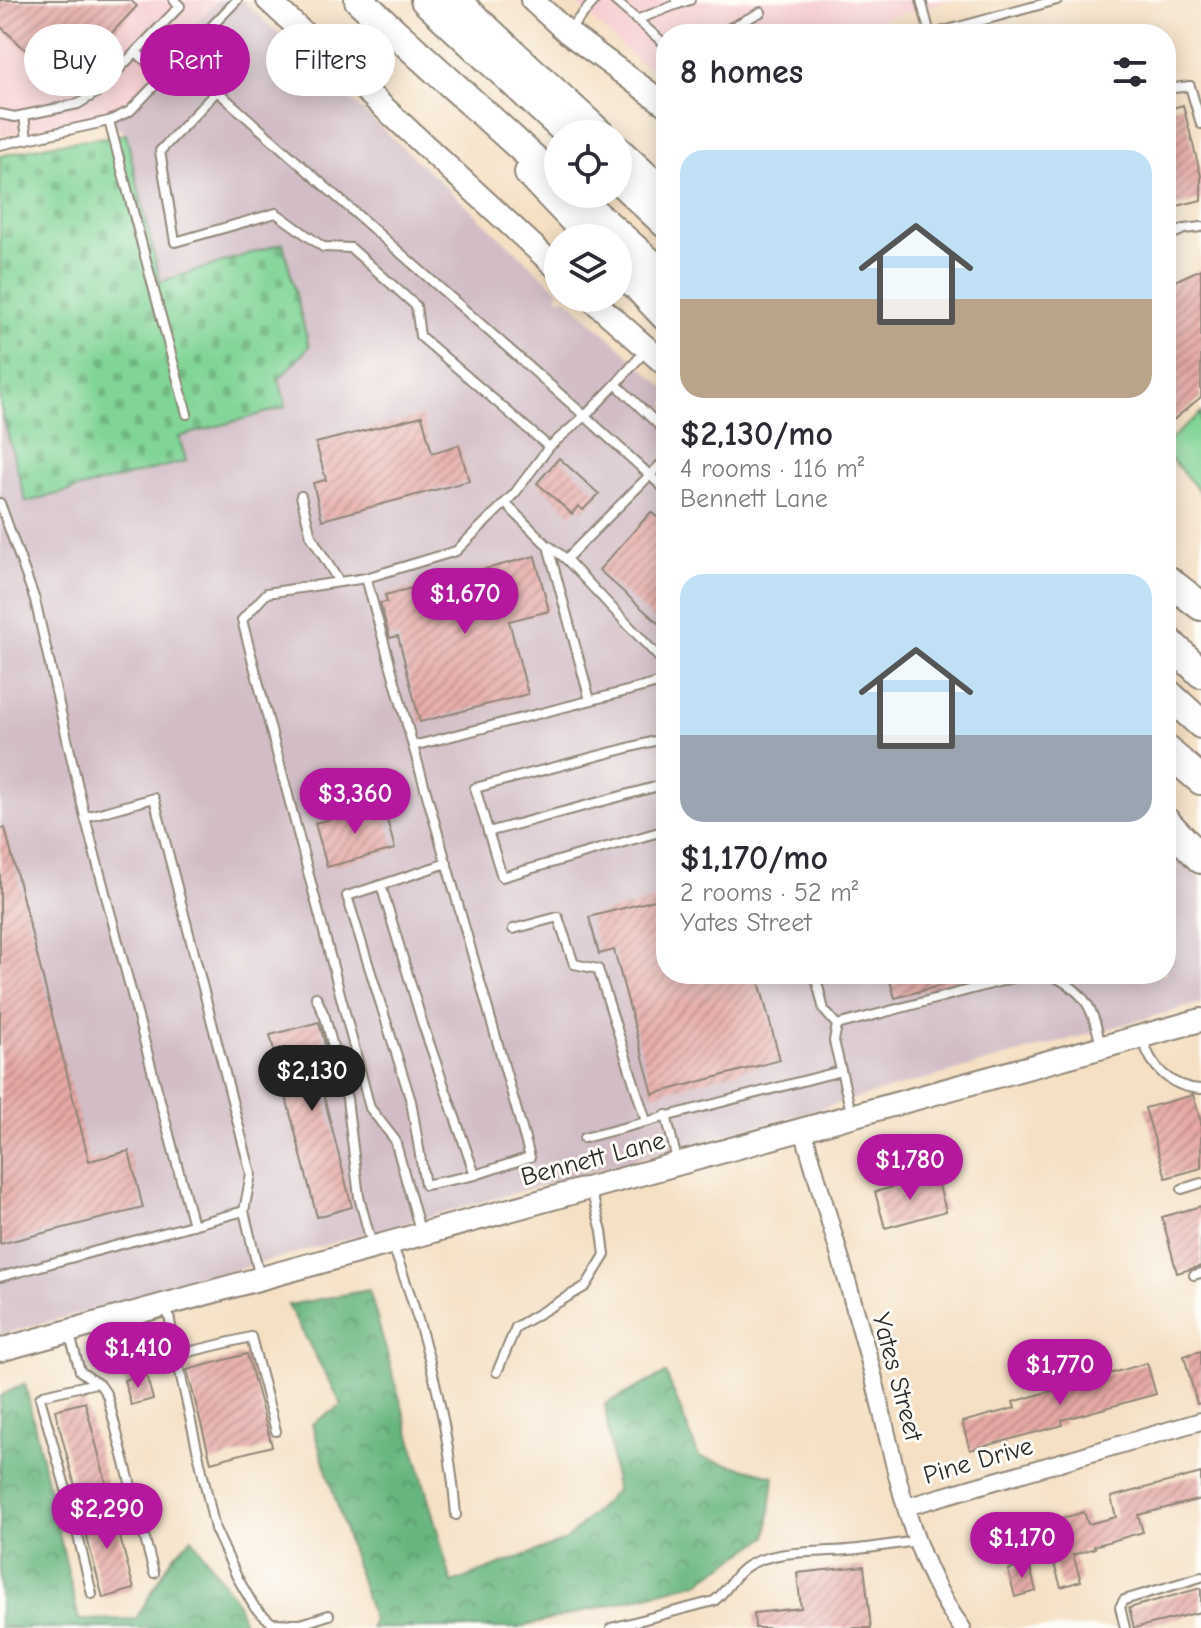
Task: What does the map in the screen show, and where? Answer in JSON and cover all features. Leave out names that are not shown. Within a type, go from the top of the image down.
[{"type":"highway","points":[[359,0],[544,168]]},
{"type":"highway","points":[[425,0],[554,120]]},
{"type":"highway","points":[[455,0],[585,120]]},
{"type":"highway","points":[[418,56],[578,224]]},
{"type":"highway","points":[[632,164],[656,186]]},
{"type":"highway","points":[[632,192],[656,215]]},
{"type":"highway","points":[[589,208],[656,268]]},
{"type":"highway","points":[[632,281],[656,306]]},
{"type":"highway","points":[[1176,586],[1201,605]]},
{"type":"highway","points":[[1176,649],[1201,673]]},
{"type":"highway","points":[[1176,701],[1201,724]]},
{"type":"highway","points":[[1176,759],[1201,780]]},
{"type":"highway","points":[[1176,833],[1201,859]]},
{"type":"street","points":[[268,0],[544,256]]},
{"type":"street","points":[[532,0],[567,32],[656,98]]},
{"type":"street","points":[[606,312],[656,357]]},
{"type":"street","points":[[1176,581],[1201,605]]},
{"type":"street","points":[[1176,847],[1201,870]]},
{"type":"street","name":"Bennett Lane","points":[[0,1350],[1201,1020]]},
{"type":"street","name":"Yates Street","points":[[803,1130],[869,1360],[906,1507],[929,1574],[944,1604],[962,1628]]},
{"type":"street","name":"Pine Drive","points":[[906,1507],[1201,1421]]},
{"type":"lane","points":[[0,114],[15,117],[78,104],[96,93],[180,6],[174,0]]},
{"type":"lane","points":[[215,24],[237,0]]},
{"type":"lane","points":[[567,32],[595,0]]},
{"type":"lane","points":[[614,0],[656,37]]},
{"type":"lane","points":[[636,20],[677,2],[690,0]]},
{"type":"lane","points":[[921,0],[929,24]]},
{"type":"lane","points":[[969,24],[1057,0]]},
{"type":"lane","points":[[738,24],[761,12]]},
{"type":"lane","points":[[136,52],[140,56]]},
{"type":"lane","points":[[1176,88],[1190,86],[1201,124]]},
{"type":"lane","points":[[549,447],[420,336],[416,306],[351,248],[323,247],[276,213],[175,242],[160,151],[217,91],[656,480]]},
{"type":"lane","points":[[0,145],[109,121],[130,111],[145,96]]},
{"type":"lane","points":[[24,115],[27,139]]},
{"type":"lane","points":[[109,121],[187,414]]},
{"type":"lane","points":[[1176,233],[1201,227]]},
{"type":"lane","points":[[421,1235],[395,1140],[370,1108],[242,620],[267,593],[366,578],[456,551],[515,493],[526,474],[549,447],[585,416],[647,349]]},
{"type":"lane","points":[[616,384],[656,422]]},
{"type":"lane","points":[[566,559],[656,470]]},
{"type":"lane","points":[[301,496],[311,536],[339,582]]},
{"type":"lane","points":[[0,503],[35,600],[85,817],[193,1225]]},
{"type":"lane","points":[[505,503],[548,546],[566,559],[656,654]]},
{"type":"lane","points":[[548,546],[590,700]]},
{"type":"lane","points":[[366,578],[413,746],[447,863],[530,1157],[475,1175],[425,1185],[411,1101],[347,896],[447,863]]},
{"type":"lane","points":[[413,746],[656,684]]},
{"type":"lane","points":[[656,741],[475,788],[502,877],[656,833]]},
{"type":"lane","points":[[488,832],[656,787]]},
{"type":"lane","points":[[85,817],[154,798],[251,1174],[244,1211],[261,1278]]},
{"type":"lane","points":[[381,885],[423,1025],[475,1175]]},
{"type":"lane","points":[[513,929],[558,917],[574,964],[598,969],[646,1121]]},
{"type":"lane","points":[[818,984],[824,1010],[837,1025]]},
{"type":"lane","points":[[837,1025],[991,984]]},
{"type":"lane","points":[[1069,984],[1075,987],[1090,1009],[1101,1048]]},
{"type":"lane","points":[[316,997],[325,1017],[347,1099],[359,1197],[416,1317],[451,1456],[456,1515]]},
{"type":"lane","points":[[837,1025],[834,1041],[852,1117]]},
{"type":"lane","points":[[1142,1037],[1147,1054],[1163,1076],[1201,1090]]},
{"type":"lane","points":[[584,1138],[841,1071]]},
{"type":"lane","points":[[666,1115],[679,1165]]},
{"type":"lane","points":[[1182,1189],[1201,1183]]},
{"type":"lane","points":[[497,1372],[516,1327],[586,1286],[605,1255],[590,1189]]},
{"type":"lane","points":[[0,1277],[244,1211]]},
{"type":"lane","points":[[167,1304],[215,1529],[237,1577],[255,1608],[272,1623],[301,1624],[329,1615]]},
{"type":"lane","points":[[69,1331],[80,1371],[107,1395],[154,1573]]},
{"type":"lane","points":[[176,1355],[251,1337],[276,1431]]},
{"type":"lane","points":[[92,1594],[40,1398],[96,1383]]},
{"type":"lane","points":[[71,1507],[133,1491]]},
{"type":"lane","points":[[611,1628],[714,1601],[724,1594],[738,1574],[754,1563],[801,1552],[848,1550],[918,1541]]},
{"type":"lane","points":[[1125,1628],[1120,1607],[1124,1600],[1201,1577]]},
{"type":"shaded area","points":[[0,0],[218,0],[196,24],[140,24],[140,87],[109,121],[63,123],[0,136]]},
{"type":"shaded area","points":[[218,0],[242,0],[268,24],[266,96],[347,96],[544,277],[544,312],[581,312],[656,380],[656,984],[1176,984],[1176,857],[1201,880],[1201,1003],[0,1335],[0,405],[26,502],[186,462],[179,437],[279,379],[283,244],[160,283],[126,134],[109,121],[140,87],[140,96],[250,96],[250,24],[196,24]]},
{"type":"shaded area","points":[[572,0],[953,0],[863,24],[656,24],[656,70],[638,62]]},
{"type":"green space","points":[[126,134],[160,282],[283,243],[309,347],[279,379],[286,407],[179,437],[186,461],[26,502],[0,405],[0,156],[48,145]]},
{"type":"green space","points":[[1201,413],[1201,493],[1176,464],[1176,434]]},
{"type":"green space","points":[[369,1290],[452,1583],[566,1540],[616,1491],[605,1404],[666,1373],[699,1457],[774,1476],[767,1537],[699,1582],[518,1628],[371,1628],[373,1621],[312,1424],[342,1405],[288,1305]]},
{"type":"green space","points":[[25,1384],[79,1620],[136,1619],[173,1556],[192,1538],[235,1599],[246,1628],[0,1628],[0,1396]]},
{"type":"building","points":[[0,0],[130,0],[137,6],[120,24],[24,24],[24,48],[0,26]]},
{"type":"building","points":[[1183,105],[1201,176],[1201,200],[1176,206],[1176,107]]},
{"type":"building","points":[[1201,269],[1201,397],[1176,418],[1176,280]]},
{"type":"building","points":[[422,416],[432,453],[459,445],[469,481],[322,520],[313,483],[326,480],[316,443]]},
{"type":"building","points":[[559,458],[599,494],[583,510],[578,506],[572,514],[537,483]]},
{"type":"building","points":[[651,512],[656,516],[656,621],[599,570]]},
{"type":"building","points":[[535,556],[549,611],[509,621],[528,694],[420,722],[398,636],[390,638],[380,603],[387,602],[385,595]]},
{"type":"building","points":[[383,805],[395,849],[327,867],[315,823]]},
{"type":"building","points":[[0,828],[5,828],[89,1161],[129,1151],[143,1208],[0,1244]]},
{"type":"building","points":[[656,900],[656,984],[760,984],[780,1060],[653,1094],[614,950],[599,954],[589,917]]},
{"type":"building","points":[[891,984],[946,984],[895,998]]},
{"type":"building","points":[[319,1022],[337,1089],[323,1093],[352,1207],[317,1217],[270,1035]]},
{"type":"building","points":[[1193,1095],[1201,1122],[1201,1168],[1166,1178],[1145,1108]]},
{"type":"building","points":[[936,1175],[946,1211],[885,1228],[875,1192]]},
{"type":"building","points":[[1201,1206],[1201,1266],[1177,1273],[1162,1217]]},
{"type":"building","points":[[1201,1351],[1201,1403],[1197,1404],[1184,1356]]},
{"type":"building","points":[[247,1354],[272,1446],[211,1462],[187,1370]]},
{"type":"building","points":[[1147,1363],[1156,1394],[1062,1420],[1063,1425],[970,1450],[962,1422],[1015,1408],[1013,1402]]},
{"type":"building","points":[[146,1374],[153,1399],[131,1405],[124,1380]]},
{"type":"building","points":[[85,1402],[108,1490],[78,1498],[55,1410]]},
{"type":"building","points":[[1201,1473],[1201,1499],[1138,1515],[1143,1532],[1073,1555],[1081,1581],[1061,1587],[1042,1524],[1084,1512],[1088,1524],[1116,1517],[1111,1497]]},
{"type":"building","points":[[111,1504],[134,1589],[103,1598],[81,1515],[82,1511]]},
{"type":"building","points":[[1029,1564],[1036,1591],[1015,1597],[1008,1570]]},
{"type":"building","points":[[864,1566],[871,1628],[755,1628],[754,1613],[801,1608],[797,1573]]},
{"type":"building","points":[[1201,1588],[1201,1612],[1134,1628],[1129,1608]]}]
